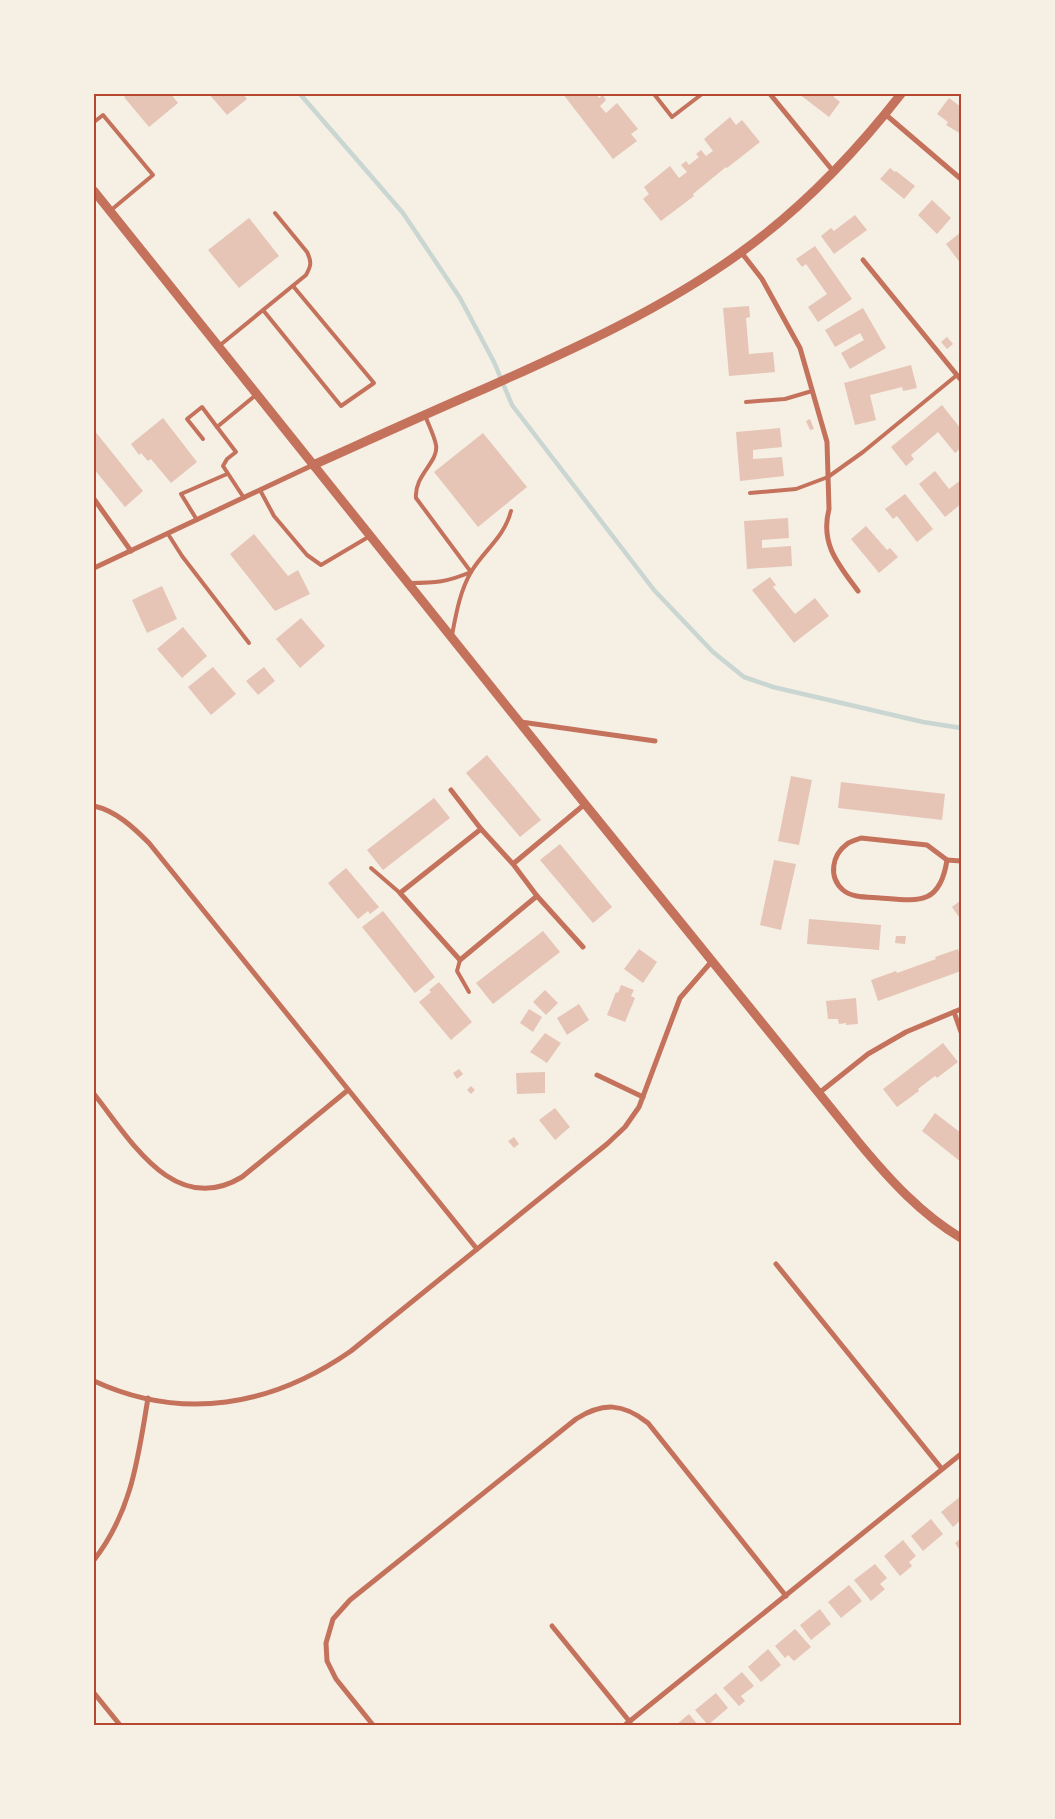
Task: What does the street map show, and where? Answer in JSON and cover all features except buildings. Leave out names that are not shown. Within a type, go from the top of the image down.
[{"type":"street","points":[[770,94],[833,171]]},
{"type":"street","points":[[95,565],[131,551],[313,465],[613,330],[695,283],[741,252],[793,210],[833,171],[902,94]]},
{"type":"street","points":[[885,114],[961,179]]},
{"type":"street","points":[[94,191],[872,1159],[895,1184],[935,1220],[961,1238]]},
{"type":"street","points":[[741,252],[762,279],[800,348],[827,442],[829,509],[827,543],[838,565],[858,591]]},
{"type":"street","points":[[863,260],[961,380]]},
{"type":"street","points":[[94,499],[131,551]]},
{"type":"street","points":[[521,722],[655,741]]},
{"type":"street","points":[[451,790],[481,829],[513,864],[537,896],[583,947]]},
{"type":"street","points":[[513,864],[585,804]]},
{"type":"street","points":[[96,807],[117,816],[134,828],[149,843],[477,1249]]},
{"type":"street","points":[[481,829],[400,892],[460,960],[537,896]]},
{"type":"street","points":[[947,860],[945,874],[939,886],[929,896],[916,900],[857,896],[844,891],[835,879],[833,864],[838,852],[848,843],[861,838],[927,845],[947,860],[961,861]]},
{"type":"street","points":[[94,1381],[148,1398],[201,1404],[255,1397],[305,1379],[327,1367],[351,1350],[608,1144],[625,1127],[639,1107],[680,998],[712,961]]},
{"type":"street","points":[[819,1093],[868,1054],[906,1032],[961,1010]]},
{"type":"street","points":[[954,1012],[961,1032]]},
{"type":"street","points":[[597,1075],[643,1097]]},
{"type":"street","points":[[94,1094],[148,1162],[159,1172],[184,1186],[200,1188],[222,1186],[242,1177],[348,1090]]},
{"type":"street","points":[[776,1264],[942,1469]]},
{"type":"street","points":[[94,1560],[108,1542],[122,1514],[138,1462],[148,1398]]},
{"type":"street","points":[[374,1725],[336,1678],[327,1662],[326,1643],[333,1619],[350,1600],[576,1419],[599,1408],[612,1406],[625,1409],[648,1423],[786,1596]]},
{"type":"street","points":[[552,1626],[628,1723],[961,1454]]},
{"type":"street","points":[[94,1693],[120,1725]]},
{"type":"lane","points":[[654,94],[672,117],[702,94]]},
{"type":"lane","points":[[94,122],[103,115],[153,175],[110,210]]},
{"type":"lane","points":[[219,346],[306,275],[311,267],[311,259],[307,252],[275,213]]},
{"type":"lane","points":[[263,310],[341,406],[374,383],[293,286]]},
{"type":"lane","points":[[750,493],[796,489],[828,477],[863,452],[957,375]]},
{"type":"lane","points":[[746,402],[785,399],[812,391]]},
{"type":"lane","points":[[217,426],[257,394]]},
{"type":"lane","points":[[203,438],[187,419],[202,407],[236,452],[227,459],[223,466],[244,498]]},
{"type":"lane","points":[[425,415],[436,445],[436,455],[415,488],[416,498],[471,572]]},
{"type":"lane","points":[[197,520],[182,494],[228,474]]},
{"type":"lane","points":[[260,490],[274,516],[307,555],[321,565],[370,536]]},
{"type":"lane","points":[[452,638],[459,601],[471,572],[497,540],[509,519],[511,510]]},
{"type":"lane","points":[[168,534],[182,556],[249,643]]},
{"type":"lane","points":[[409,584],[450,581],[471,572]]},
{"type":"lane","points":[[371,868],[400,892]]},
{"type":"lane","points":[[460,960],[457,972],[469,992]]},
{"type":"waterway","points":[[300,94],[403,213],[460,298],[494,362],[512,405],[654,590],[713,652],[744,677],[773,687],[923,722],[961,728]]}]
